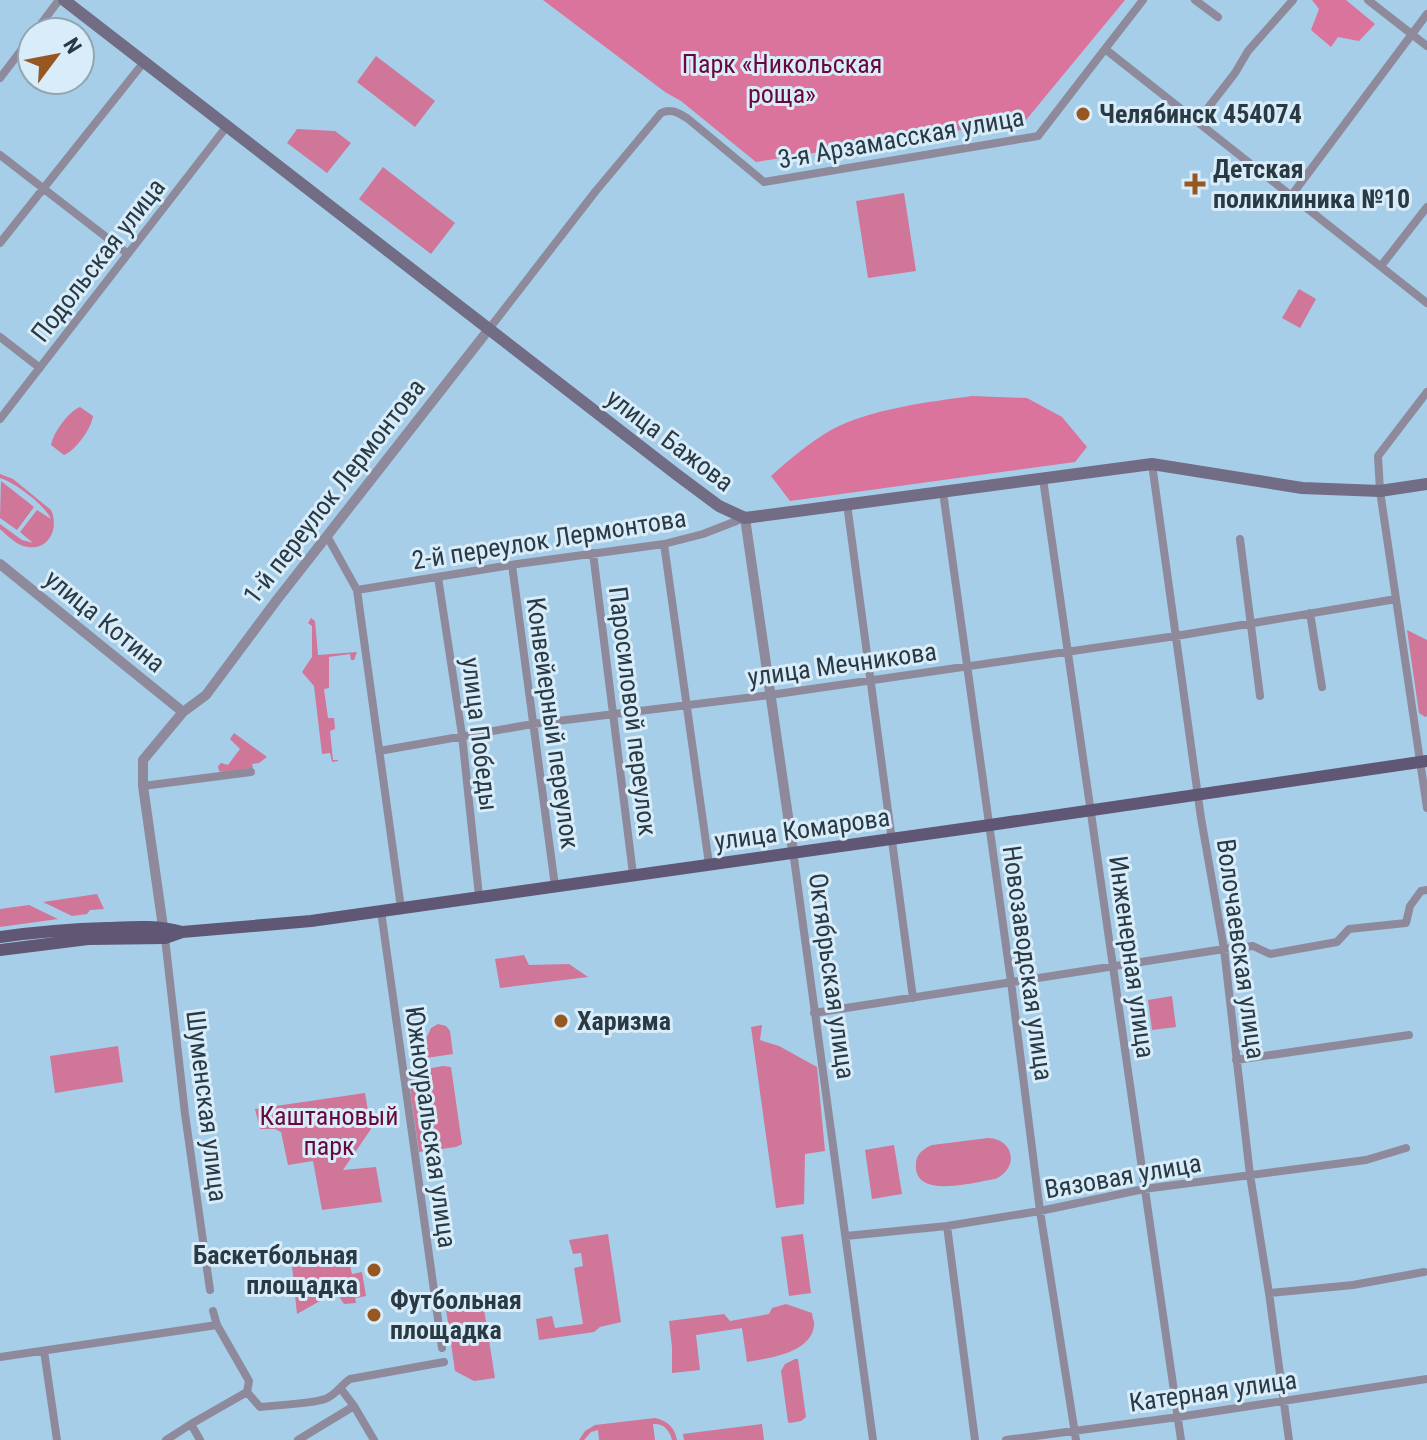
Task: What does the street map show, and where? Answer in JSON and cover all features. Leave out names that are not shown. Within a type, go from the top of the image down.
[{"type":"main road","name":"улица Бажова","points":[[62,0],[719,506],[745,518],[1152,464],[1302,488],[1380,491],[1427,484]]},
{"type":"main road","name":"улица Комарова","points":[[0,937],[84,928],[182,932],[274,925],[1424,761]]},
{"type":"main road","name":"улица Комарова","points":[[0,950],[164,932]]},
{"type":"street","points":[[48,16],[62,0]]},
{"type":"street","name":"3-я Арзамасская улица","points":[[661,113],[675,111],[687,118],[764,182],[1038,136],[1143,0]]},
{"type":"street","points":[[1195,0],[1218,17]]},
{"type":"street","points":[[1197,122],[1248,51],[1293,0]]},
{"type":"street","points":[[1368,0],[1427,46]]},
{"type":"street","points":[[1291,196],[1427,14]]},
{"type":"street","points":[[1105,49],[1427,303]]},
{"type":"street","points":[[0,78],[16,57]]},
{"type":"street","points":[[0,243],[144,62]]},
{"type":"street","name":"1-й переулок Лермонтова","points":[[164,932],[143,786],[143,760],[183,712],[206,695],[595,192],[661,113]]},
{"type":"street","name":"Подольская улица","points":[[0,419],[227,126]]},
{"type":"street","points":[[0,155],[128,254]]},
{"type":"street","points":[[1381,266],[1427,207]]},
{"type":"street","points":[[0,337],[40,368]]},
{"type":"street","points":[[1427,392],[1378,456],[1396,599],[1424,761],[1427,808]]},
{"type":"street","name":"Волочаевская улица","points":[[1152,464],[1198,794],[1224,949],[1250,1175],[1289,1440]]},
{"type":"street","name":"Инженерная улица","points":[[1043,479],[1181,1440]]},
{"type":"street","name":"Новозаводская улица","points":[[943,492],[1040,1211],[1075,1435]]},
{"type":"street","points":[[847,504],[913,998]]},
{"type":"street","name":"2-й переулок Лермонтова","points":[[357,590],[664,544],[745,518]]},
{"type":"street","name":"Октябрьская улица","points":[[745,518],[873,1440]]},
{"type":"street","points":[[327,536],[357,590],[401,908]]},
{"type":"street","points":[[1240,539],[1260,696]]},
{"type":"street","points":[[664,544],[709,864]]},
{"type":"street","name":"Паросиловой переулок","points":[[593,553],[633,874]]},
{"type":"street","name":"улица Котина","points":[[0,564],[183,712]]},
{"type":"street","name":"Конвейерный переулок","points":[[512,565],[555,886]]},
{"type":"street","name":"улица Победы","points":[[438,577],[462,735],[479,896]]},
{"type":"street","name":"улица Мечникова","points":[[379,751],[533,724],[770,695],[1176,636],[1396,599]]},
{"type":"street","points":[[1310,613],[1322,687]]},
{"type":"street","points":[[143,786],[251,772]]},
{"type":"street","points":[[814,1013],[1224,949],[1253,946],[1270,954],[1337,942],[1349,929],[1406,923],[1410,906],[1421,891],[1427,890]]},
{"type":"street","name":"Южноуральская улица","points":[[381,911],[442,1348]]},
{"type":"street","name":"Шуменская улица","points":[[164,932],[210,1290]]},
{"type":"street","points":[[1236,1060],[1409,1035]]},
{"type":"street","name":"Вязовая улица","points":[[846,1236],[947,1226],[1040,1211],[1144,1189],[1366,1160],[1406,1148]]},
{"type":"street","points":[[947,1226],[975,1440]]},
{"type":"street","points":[[1269,1293],[1353,1285],[1424,1272]]},
{"type":"street","points":[[166,1440],[247,1392],[249,1381],[217,1325],[213,1311]]},
{"type":"street","points":[[0,1357],[217,1325]]},
{"type":"street","points":[[44,1351],[57,1440]]},
{"type":"street","points":[[247,1392],[260,1407],[326,1399],[350,1379],[444,1362]]},
{"type":"street","name":"Катерная улица","points":[[1006,1440],[1075,1435],[1427,1379]]},
{"type":"street","points":[[341,1389],[374,1440]]},
{"type":"street","points":[[298,1440],[354,1406]]},
{"type":"street","points":[[191,1424],[200,1440]]},
{"type":"green space","name":"Парк «Никольская роща»","points":[[543,0],[1125,0],[1026,120],[756,162],[681,101]]},
{"type":"green space","points":[[1312,0],[1346,0],[1375,24],[1359,41],[1338,37],[1331,47],[1311,30],[1319,9]]},
{"type":"green space","points":[[376,56],[435,101],[415,127],[357,82]]},
{"type":"green space","points":[[297,129],[335,131],[351,143],[327,173],[287,143]]},
{"type":"green space","points":[[383,167],[455,223],[431,254],[359,199]]},
{"type":"green space","points":[[904,193],[916,271],[868,278],[856,201]]},
{"type":"green space","points":[[1299,289],[1316,299],[1300,328],[1282,318]]},
{"type":"green space","points":[[972,396],[1027,398],[1062,417],[1087,447],[1075,462],[790,501],[771,476],[815,440],[846,423],[900,407]]},
{"type":"green space","points":[[80,407],[93,416],[92,421],[78,444],[64,455],[51,445],[52,440],[66,418]]},
{"type":"green space","points":[[0,474],[13,479],[51,510],[53,530],[42,545],[24,546],[0,529],[0,524],[22,540],[33,543],[20,532],[37,510],[51,519],[36,501],[0,478]]},
{"type":"green space","points":[[1,481],[34,507],[17,530],[0,518]]},
{"type":"green space","points":[[311,618],[315,621],[318,655],[357,652],[354,660],[351,660],[350,654],[329,657],[329,688],[324,689],[328,718],[334,718],[335,729],[330,731],[333,760],[338,761],[332,762],[330,753],[322,754],[314,686],[302,672],[312,657],[312,626],[308,623]]},
{"type":"green space","points":[[1407,630],[1427,640],[1425,717],[1419,713]]},
{"type":"green space","points":[[234,733],[267,757],[252,764],[253,768],[219,771],[218,766],[221,763],[228,765],[240,749],[230,739]]},
{"type":"green space","points":[[97,894],[104,909],[90,910],[87,914],[72,916],[43,902]]},
{"type":"green space","points":[[29,905],[58,919],[0,927],[0,909]]},
{"type":"green space","points":[[524,955],[529,965],[569,964],[588,977],[500,988],[495,959]]},
{"type":"green space","points":[[1172,996],[1176,1027],[1152,1030],[1148,1000]]},
{"type":"green space","points":[[438,1024],[450,1031],[453,1054],[413,1060],[411,1044],[426,1039],[431,1028]]},
{"type":"green space","points":[[762,1025],[760,1040],[779,1046],[817,1067],[825,1151],[805,1154],[804,1204],[776,1208],[751,1027]]},
{"type":"green space","points":[[118,1046],[123,1082],[55,1093],[50,1056]]},
{"type":"green space","points":[[451,1067],[462,1144],[419,1152],[408,1074]]},
{"type":"green space","name":"Каштановый парк","points":[[365,1093],[371,1129],[343,1170],[376,1167],[382,1202],[322,1210],[313,1161],[288,1165],[281,1132],[260,1129],[255,1109]]},
{"type":"green space","points":[[988,1138],[1004,1143],[1011,1155],[1008,1169],[995,1179],[947,1186],[924,1182],[918,1175],[917,1157],[932,1145]]},
{"type":"green space","points":[[894,1145],[902,1194],[872,1199],[865,1150]]},
{"type":"green space","points":[[608,1234],[621,1322],[600,1327],[594,1332],[539,1340],[536,1319],[552,1316],[555,1328],[583,1324],[574,1268],[583,1266],[581,1253],[573,1254],[569,1240]]},
{"type":"green space","points":[[803,1234],[811,1293],[789,1296],[781,1237]]},
{"type":"green space","points":[[343,1250],[352,1274],[362,1272],[366,1296],[356,1298],[353,1280],[356,1303],[344,1304],[336,1292],[297,1314],[291,1256]]},
{"type":"green space","points":[[483,1303],[495,1378],[474,1381],[455,1371],[446,1309]]},
{"type":"green space","points":[[786,1304],[812,1313],[814,1324],[811,1335],[797,1349],[747,1362],[742,1328],[696,1335],[700,1370],[672,1373],[669,1321],[724,1314],[730,1321],[769,1314],[772,1308]]},
{"type":"green space","points":[[798,1359],[806,1417],[790,1423],[781,1371],[785,1364]]},
{"type":"green space","points":[[655,1418],[670,1426],[677,1440],[672,1440],[666,1428],[653,1424],[655,1440],[599,1440],[598,1430],[579,1440],[585,1431],[595,1425]]},
{"type":"green space","points":[[762,1424],[764,1440],[684,1440],[683,1434]]},
{"type":"place","name":"Челябинск 454074","points":[[1083,114]]},
{"type":"place","name":"Детская поликлиника №10","points":[[1195,184]]},
{"type":"place","name":"Харизма","points":[[561,1021]]},
{"type":"place","name":"Баскетбольная площадка","points":[[374,1270]]},
{"type":"place","name":"Футбольная площадка","points":[[374,1315]]}]
